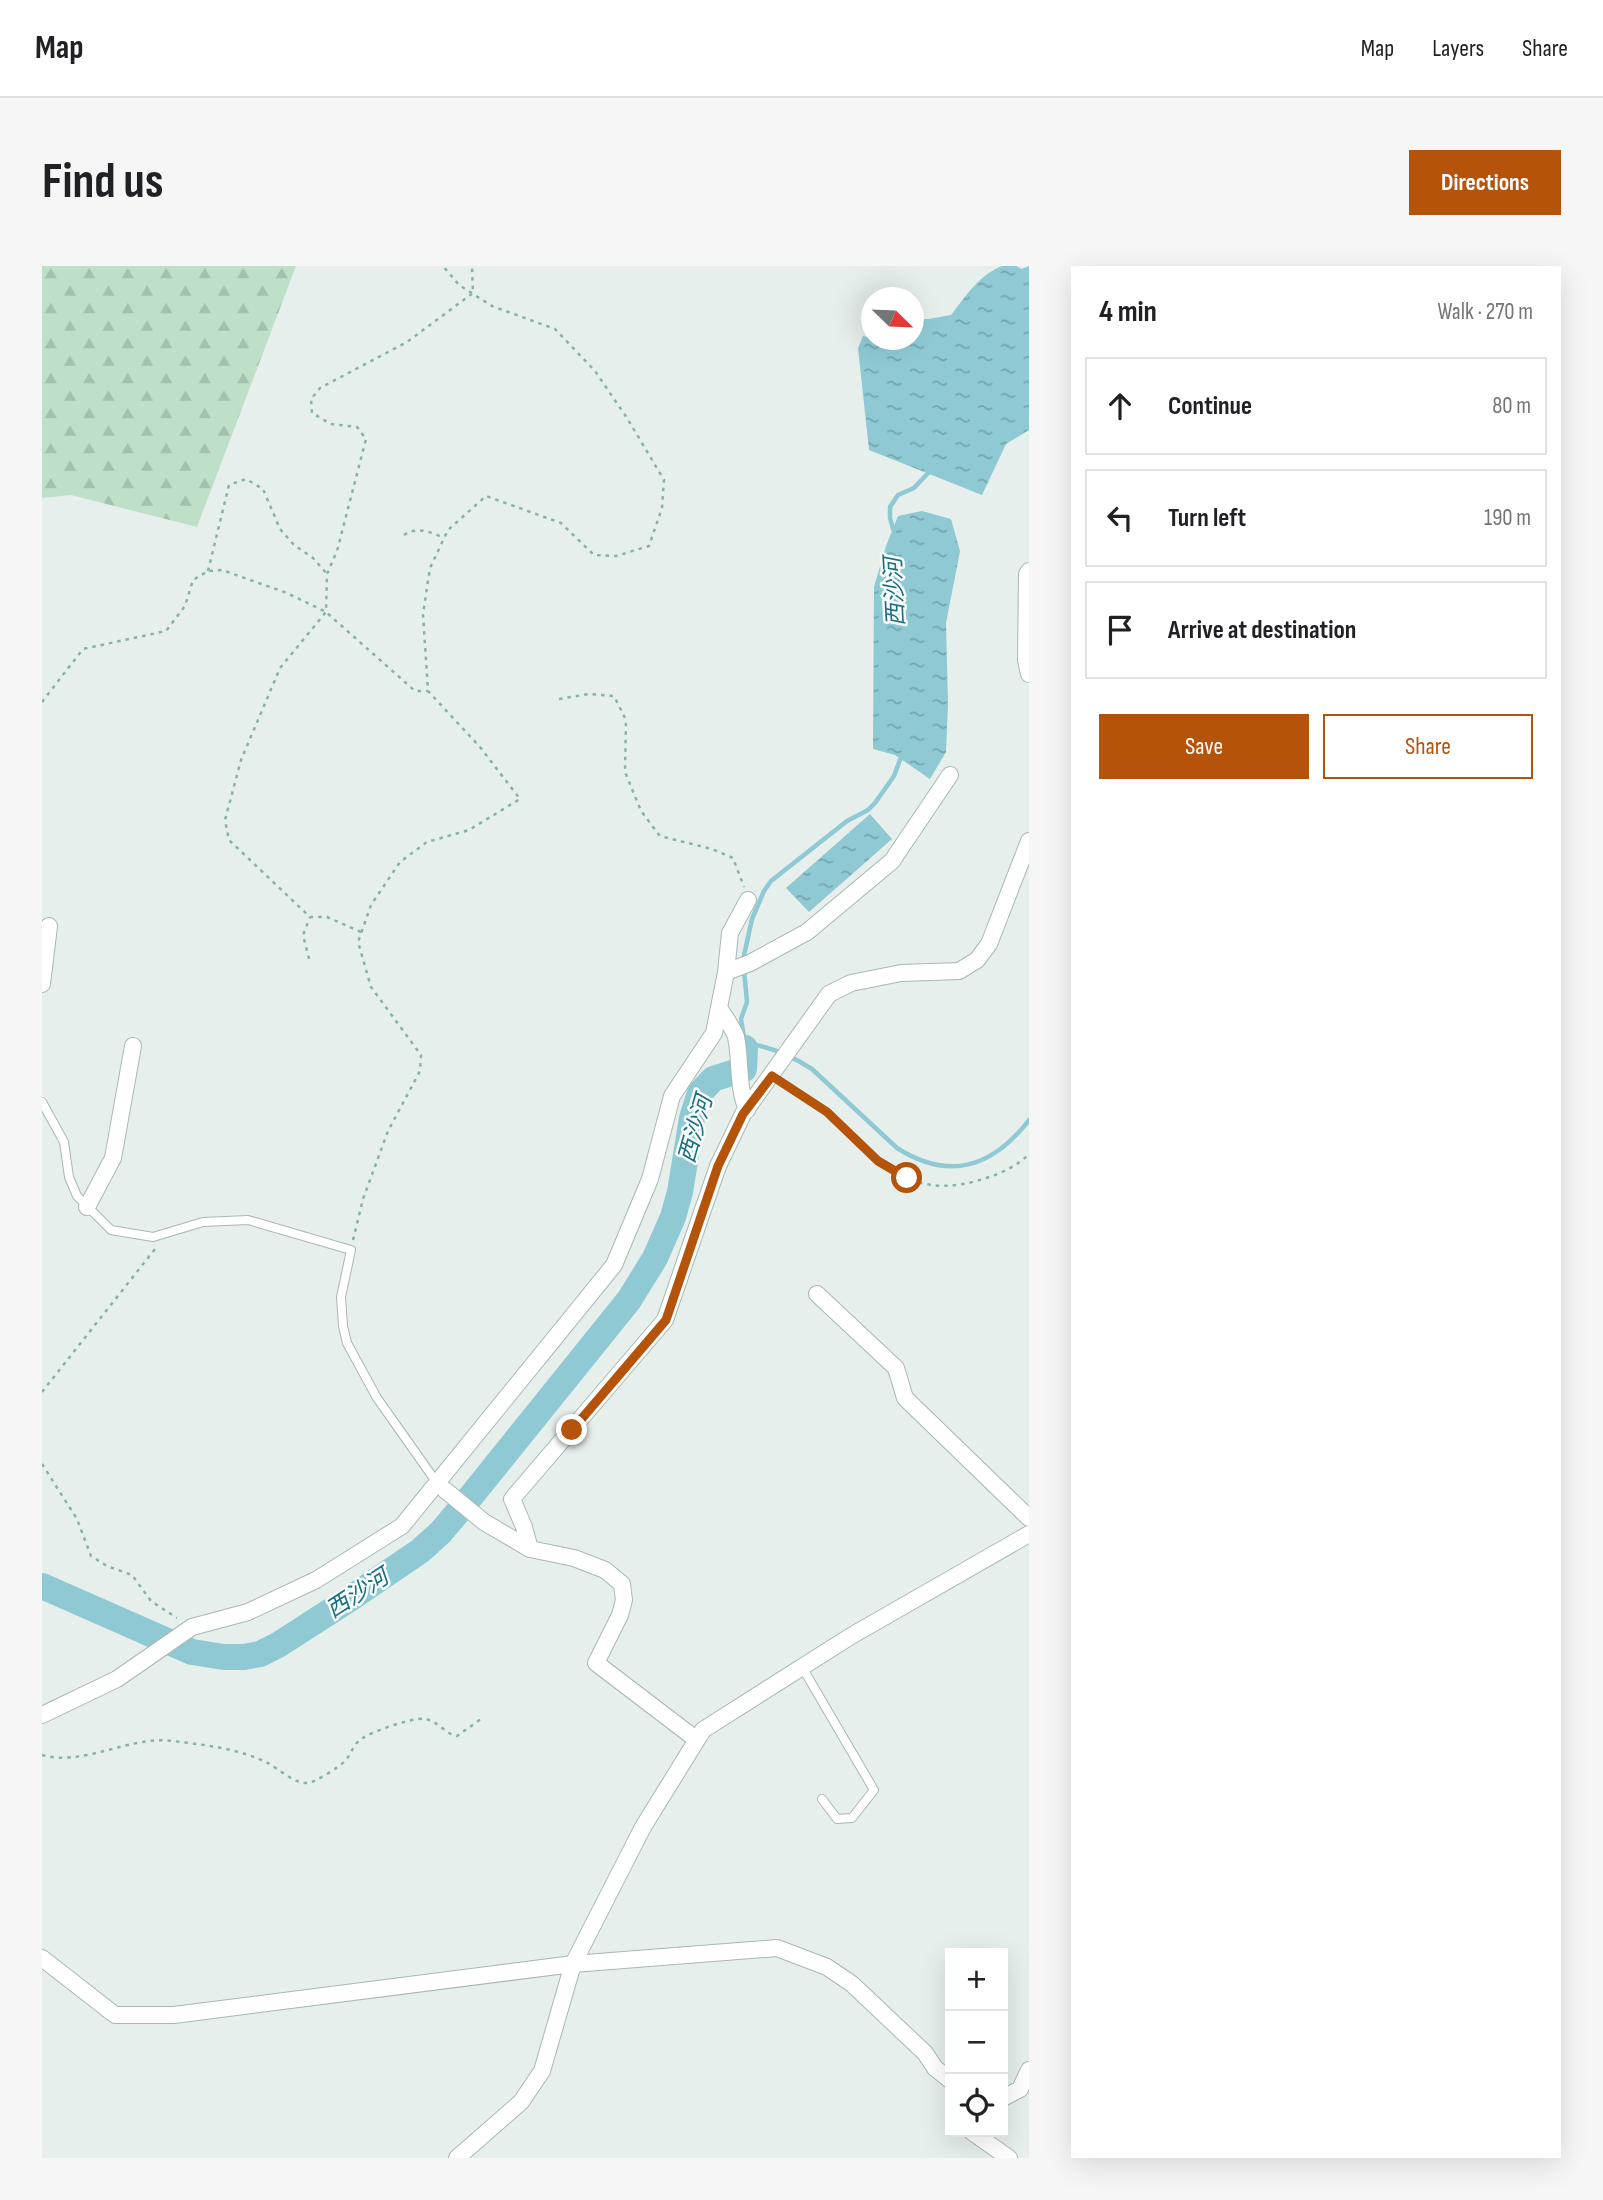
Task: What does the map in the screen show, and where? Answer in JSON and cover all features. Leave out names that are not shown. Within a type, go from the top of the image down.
[{"type":"street","points":[[1029,571],[1029,674]]},
{"type":"street","points":[[726,972],[750,963],[807,932],[892,861],[950,775]]},
{"type":"street","points":[[530,1549],[512,1499],[666,1320],[718,1166],[747,1110],[829,994],[851,983],[901,972],[959,971],[977,960],[989,944],[1029,841]]},
{"type":"street","points":[[42,1715],[92,1692],[144,1661],[192,1627],[248,1612],[316,1580],[402,1526],[441,1487],[614,1265],[650,1179],[672,1096],[714,1033],[726,972],[730,933],[748,900]]},
{"type":"street","points":[[42,984],[49,926]]},
{"type":"street","points":[[719,1007],[736,1035],[739,1081],[747,1110]]},
{"type":"street","points":[[87,1207],[113,1158],[133,1046]]},
{"type":"street","points":[[817,1294],[896,1368],[905,1398],[1029,1518]]},
{"type":"street","points":[[441,1487],[484,1522],[530,1549],[584,1562],[605,1570],[622,1584],[624,1600],[620,1615],[596,1663],[697,1740]]},
{"type":"street","points":[[457,2158],[521,2102],[542,2071],[573,1964],[643,1827],[703,1730],[851,1636],[1028,1536]]},
{"type":"street","points":[[42,1958],[115,2015],[174,2015],[573,1964],[777,1948],[827,1967],[852,1984],[926,2053],[935,2068],[945,2076]]},
{"type":"street","points":[[1024,2092],[1029,2070]]},
{"type":"street","points":[[979,2137],[1009,2158]]},
{"type":"lane","points":[[42,1102],[64,1142],[72,1187],[80,1201],[111,1230],[153,1237],[203,1222],[248,1220],[351,1250],[341,1297],[347,1343],[377,1398],[441,1487]]},
{"type":"lane","points":[[802,1667],[874,1790],[852,1818],[837,1819],[822,1799]]},
{"type":"path","points":[[351,1250],[363,1199],[388,1130],[420,1071],[421,1055],[371,987],[358,942],[371,905],[400,862],[427,842],[469,830],[520,799],[480,747],[428,691],[424,614],[430,568],[448,530],[486,496],[561,523],[594,555],[616,556],[649,547],[662,508],[663,480],[627,418],[594,371],[555,329],[492,306],[459,285],[443,266]]},
{"type":"path","points":[[472,266],[473,293]]},
{"type":"path","points":[[361,932],[327,917],[310,916],[229,839],[225,820],[241,760],[280,668],[326,612],[327,573],[337,551],[366,439],[357,427],[331,424],[312,414],[311,399],[320,388],[407,342],[473,293]]},
{"type":"path","points":[[208,571],[229,485],[246,479],[263,489],[280,529],[294,545],[313,558],[327,573]]},
{"type":"path","points":[[404,535],[410,531],[427,531],[444,538]]},
{"type":"path","points":[[42,702],[82,649],[166,631],[186,606],[193,580],[208,571],[222,570],[287,593],[326,612],[415,691],[428,691]]},
{"type":"path","points":[[559,699],[589,694],[614,696],[626,720],[625,772],[641,811],[660,836],[712,849],[733,858],[748,900]]},
{"type":"path","points":[[309,959],[303,935],[310,916]]},
{"type":"path","points":[[772,1076],[827,1112],[878,1161],[925,1185],[953,1186],[984,1180],[1004,1171],[1029,1154]]},
{"type":"path","points":[[42,1392],[167,1233]]},
{"type":"path","points":[[42,1464],[77,1519],[91,1556],[132,1576],[151,1601],[192,1627]]},
{"type":"path","points":[[42,1755],[65,1758],[168,1740],[231,1750],[264,1761],[298,1781],[307,1783],[319,1779],[345,1762],[358,1740],[368,1735],[416,1719],[426,1719],[457,1736],[481,1719]]},
{"type":"green space","points":[[42,266],[296,266],[197,527],[71,495],[42,498]]},
{"type":"water","points":[[1002,266],[1022,269],[1029,266],[1029,430],[1006,444],[982,495],[869,450],[858,348],[861,341],[861,350],[924,350],[924,319],[951,315],[980,280]]},
{"type":"water","points":[[922,511],[951,519],[960,551],[946,623],[946,752],[930,779],[895,755],[873,749],[874,587],[898,516]]},
{"type":"water","points":[[870,814],[892,839],[809,912],[786,888]]},
{"type":"waterway","name":"西沙河","points":[[894,532],[890,507],[898,495],[914,488],[931,470]]},
{"type":"waterway","name":"西沙河","points":[[901,757],[894,776],[868,810],[847,821],[771,881],[764,891],[752,919],[743,960],[747,1002],[741,1019],[745,1043],[780,1052],[812,1069],[897,1148],[934,1164],[952,1166],[985,1159],[1015,1136],[1029,1120]]},
{"type":"waterway","name":"西沙河","points":[[42,1586],[192,1652],[244,1657],[260,1654],[278,1645],[420,1551],[441,1532],[472,1495],[629,1300],[655,1258],[673,1217],[680,1192],[692,1118],[700,1093],[713,1079],[744,1069],[745,1048]]},
{"type":"route","points":[[572,1430],[666,1320],[718,1166],[743,1114],[772,1076],[827,1112],[878,1161],[907,1178]]}]
